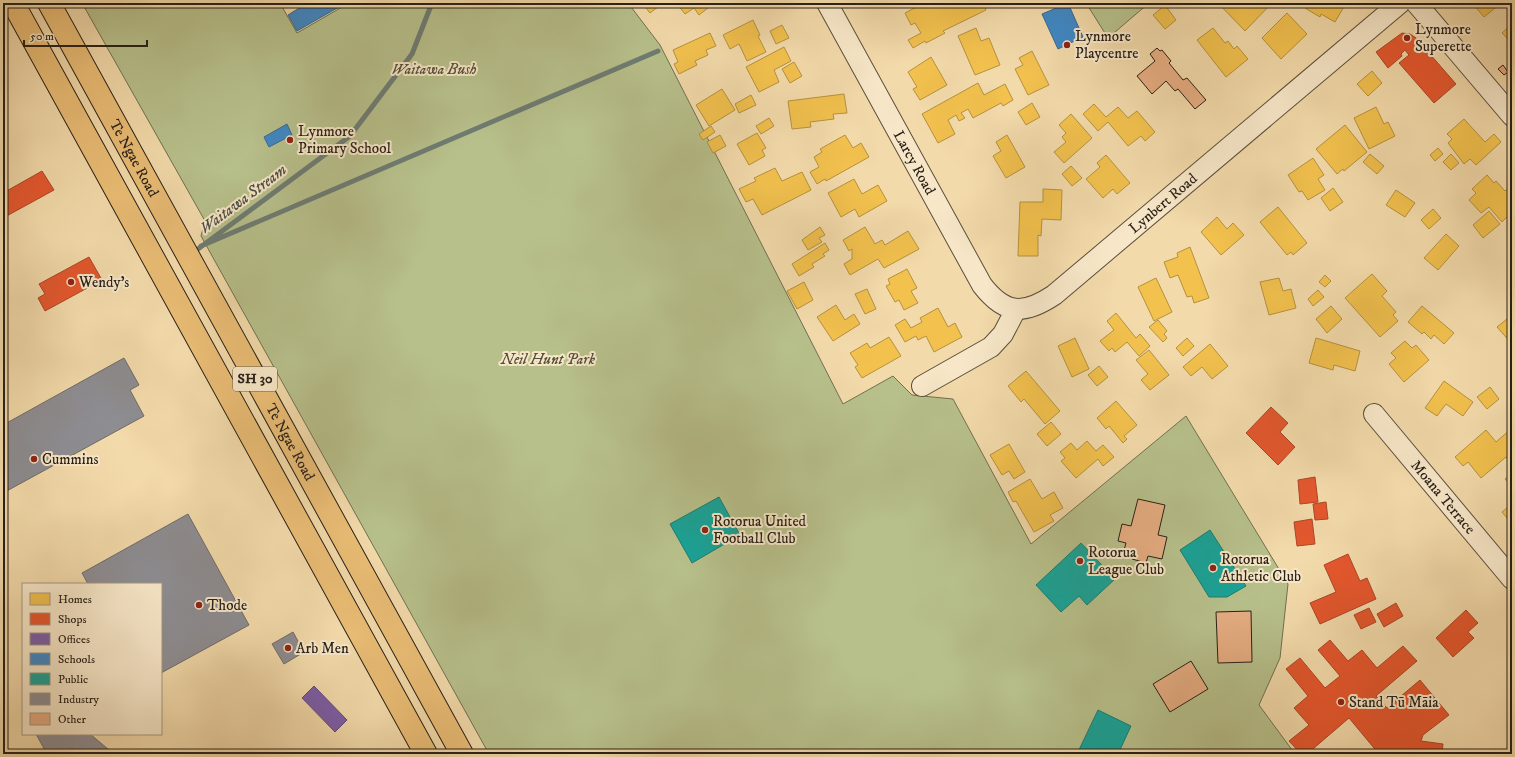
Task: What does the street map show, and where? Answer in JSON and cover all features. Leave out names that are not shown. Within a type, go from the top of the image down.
[{"type":"highway","name":"Te Ngae Road","points":[[13,3],[426,754]]},
{"type":"highway","name":"Te Ngae Road","points":[[49,3],[462,754]]},
{"type":"street","name":"Larcy Road","points":[[827,3],[980,281],[998,303],[1016,309]]},
{"type":"street","name":"Lynbert Road","points":[[1016,309],[1025,309],[1038,305],[1054,295],[1400,3]]},
{"type":"street","points":[[1416,3],[1512,116]]},
{"type":"street","points":[[922,386],[990,347],[1007,328],[1016,309]]},
{"type":"street","name":"Moana Terrace","points":[[1374,414],[1512,579]]},
{"type":"green space","name":"Neil Hunt Park","points":[[82,3],[280,3],[297,33],[349,3],[628,3],[660,45],[843,404],[893,376],[912,395],[953,399],[1031,544],[1186,416],[1288,584],[1280,658],[1259,705],[1295,754],[489,754],[201,236],[205,221]]},
{"type":"green space","points":[[1086,3],[1149,3],[1108,38]]},
{"type":"building: Homes","points":[[642,3],[663,3],[650,13]]},
{"type":"building: Homes","points":[[680,3],[713,4],[699,15],[694,8],[685,14],[678,5]]},
{"type":"building: Homes","points":[[924,3],[951,3],[952,5],[955,3],[983,3],[986,10],[943,31],[945,33],[926,43],[925,41],[913,48],[908,40],[921,33],[915,23],[911,25],[905,13]]},
{"type":"building: Homes","points":[[1218,3],[1272,3],[1245,31]]},
{"type":"building: Homes","points":[[1308,3],[1342,3],[1345,5],[1335,22],[1321,14],[1320,17],[1305,8]]},
{"type":"building: Homes","points":[[1472,3],[1498,3],[1500,4],[1484,17]]},
{"type":"building: Homes","points":[[1165,5],[1176,20],[1165,29],[1153,15]]},
{"type":"building: Homes","points":[[1287,13],[1307,34],[1281,59],[1262,38]]},
{"type":"building: Homes","points":[[753,20],[760,35],[758,36],[766,52],[747,61],[739,44],[730,49],[723,35]]},
{"type":"building: Homes","points":[[1512,24],[1512,43],[1502,33]]},
{"type":"building: Homes","points":[[782,25],[789,38],[776,44],[770,31]]},
{"type":"building: Homes","points":[[976,28],[981,41],[989,38],[1000,65],[975,75],[958,36]]},
{"type":"building: Homes","points":[[1213,28],[1225,43],[1228,41],[1234,49],[1237,46],[1248,59],[1226,77],[1197,40]]},
{"type":"building: Homes","points":[[710,33],[716,46],[706,50],[708,55],[695,61],[697,65],[679,74],[674,64],[678,62],[673,50]]},
{"type":"building: Homes","points":[[784,47],[791,61],[774,70],[779,82],[759,92],[746,67]]},
{"type":"building: Homes","points":[[1032,51],[1049,85],[1028,95],[1015,69],[1023,65],[1019,58]]},
{"type":"building: Homes","points":[[931,57],[947,85],[920,100],[913,89],[917,87],[908,72]]},
{"type":"building: Homes","points":[[794,62],[802,76],[790,83],[782,69]]},
{"type":"building: Homes","points":[[1372,71],[1382,83],[1368,96],[1357,84]]},
{"type":"building: Homes","points":[[978,83],[984,95],[1005,84],[1013,100],[1003,106],[1001,103],[973,118],[968,109],[961,113],[965,118],[959,121],[956,115],[948,120],[955,134],[938,143],[922,114]]},
{"type":"building: Homes","points":[[722,89],[735,110],[709,126],[696,105]]},
{"type":"building: Homes","points":[[844,94],[847,113],[833,114],[834,119],[810,122],[811,127],[792,129],[788,101]]},
{"type":"building: Homes","points":[[751,95],[756,105],[739,113],[735,104]]},
{"type":"building: Homes","points":[[1032,103],[1040,117],[1026,125],[1018,112]]},
{"type":"building: Homes","points":[[1094,104],[1106,117],[1118,107],[1128,118],[1137,111],[1155,132],[1145,141],[1141,136],[1128,146],[1108,122],[1098,131],[1083,114]]},
{"type":"building: Homes","points":[[1376,107],[1384,124],[1388,122],[1395,136],[1369,149],[1354,118]]},
{"type":"building: Homes","points":[[1071,114],[1092,138],[1064,163],[1054,152],[1066,142],[1062,137],[1066,133],[1059,125]]},
{"type":"building: Homes","points":[[769,118],[774,126],[761,134],[756,126]]},
{"type":"building: Homes","points":[[1464,119],[1485,142],[1494,134],[1501,142],[1476,165],[1470,159],[1464,164],[1448,143],[1452,139],[1447,134]]},
{"type":"building: Homes","points":[[1345,125],[1367,152],[1344,171],[1343,169],[1337,174],[1316,149]]},
{"type":"building: Homes","points":[[711,126],[715,132],[703,140],[699,134]]},
{"type":"building: Homes","points":[[757,133],[766,148],[762,150],[765,156],[749,165],[737,144]]},
{"type":"building: Homes","points":[[720,135],[726,146],[713,153],[707,142]]},
{"type":"building: Homes","points":[[845,135],[853,148],[861,143],[869,157],[826,181],[825,179],[817,184],[810,172],[819,167],[814,157],[822,152],[820,149]]},
{"type":"building: Homes","points":[[1007,135],[1025,167],[1006,178],[993,156],[1001,151],[996,142]]},
{"type":"building: Homes","points":[[1438,148],[1443,154],[1435,161],[1430,155]]},
{"type":"building: Homes","points":[[1370,154],[1384,166],[1377,174],[1363,162]]},
{"type":"building: Homes","points":[[1451,154],[1459,163],[1451,170],[1443,162]]},
{"type":"building: Homes","points":[[1106,155],[1130,183],[1117,194],[1113,189],[1103,198],[1086,179],[1100,167],[1097,163]]},
{"type":"building: Homes","points":[[1313,158],[1324,175],[1318,179],[1325,190],[1308,200],[1302,191],[1299,192],[1288,175]]},
{"type":"building: Homes","points":[[1071,166],[1082,178],[1072,186],[1062,174]]},
{"type":"building: Homes","points":[[775,168],[782,181],[802,172],[811,190],[762,215],[753,199],[746,202],[739,189],[756,181],[754,178]]},
{"type":"building: Homes","points":[[1487,175],[1494,183],[1496,181],[1505,191],[1507,189],[1512,195],[1512,212],[1502,222],[1489,207],[1481,213],[1469,200],[1476,193],[1472,189]]},
{"type":"building: Homes","points":[[854,179],[862,194],[878,185],[887,201],[859,217],[855,209],[841,217],[828,193]]},
{"type":"building: Homes","points":[[1333,188],[1343,202],[1330,211],[1321,198]]},
{"type":"building: Homes","points":[[1043,189],[1062,190],[1061,220],[1042,219],[1041,236],[1038,235],[1038,256],[1018,256],[1020,202],[1043,202]]},
{"type":"building: Homes","points":[[1396,190],[1415,203],[1405,217],[1386,205]]},
{"type":"building: Homes","points":[[1278,207],[1307,243],[1293,255],[1291,252],[1287,255],[1260,222]]},
{"type":"building: Homes","points":[[1433,209],[1441,218],[1429,229],[1421,220]]},
{"type":"building: Homes","points":[[1489,211],[1500,224],[1483,238],[1473,225]]},
{"type":"building: Homes","points":[[1217,217],[1227,229],[1233,223],[1244,235],[1221,255],[1201,232]]},
{"type":"building: Homes","points":[[820,227],[825,235],[819,238],[822,242],[808,250],[802,240]]},
{"type":"building: Homes","points":[[865,227],[875,244],[882,240],[885,245],[908,231],[919,249],[884,268],[878,259],[850,275],[844,264],[852,259],[852,249],[849,251],[843,240]]},
{"type":"building: Homes","points":[[1446,234],[1459,246],[1438,270],[1424,258]]},
{"type":"building: Homes","points":[[825,243],[829,250],[823,254],[825,256],[812,264],[814,267],[799,276],[792,264]]},
{"type":"building: Homes","points":[[1190,247],[1209,298],[1194,303],[1192,296],[1187,297],[1178,275],[1170,278],[1164,262],[1178,257],[1177,253]]},
{"type":"building: Homes","points":[[907,269],[917,288],[911,291],[918,303],[904,310],[899,300],[895,302],[886,286],[890,284],[888,279]]},
{"type":"building: Homes","points":[[1372,274],[1387,291],[1382,296],[1396,312],[1393,315],[1398,321],[1380,337],[1345,298]]},
{"type":"building: Homes","points":[[1325,275],[1331,281],[1325,287],[1319,282]]},
{"type":"building: Homes","points":[[1156,278],[1172,312],[1154,321],[1138,287]]},
{"type":"building: Homes","points":[[1279,278],[1283,291],[1291,289],[1296,308],[1269,315],[1260,282]]},
{"type":"building: Homes","points":[[804,282],[813,300],[797,309],[787,291]]},
{"type":"building: Homes","points":[[867,289],[876,309],[865,314],[855,294]]},
{"type":"building: Homes","points":[[1318,290],[1324,297],[1313,306],[1308,299]]},
{"type":"building: Homes","points":[[836,305],[845,320],[854,314],[860,324],[833,341],[817,317]]},
{"type":"building: Homes","points":[[1331,306],[1342,319],[1327,333],[1316,319]]},
{"type":"building: Homes","points":[[1422,306],[1454,333],[1444,344],[1434,335],[1431,339],[1424,332],[1422,334],[1408,322]]},
{"type":"building: Homes","points":[[938,308],[948,327],[955,323],[962,337],[934,352],[926,336],[918,340],[916,336],[905,342],[895,325],[905,319],[911,328],[922,322],[920,318]]},
{"type":"building: Homes","points":[[1116,313],[1136,338],[1140,334],[1150,346],[1139,356],[1127,342],[1115,352],[1112,348],[1109,351],[1100,341],[1114,330],[1107,321]]},
{"type":"building: Homes","points":[[1512,315],[1512,344],[1497,327]]},
{"type":"building: Homes","points":[[1158,320],[1167,331],[1164,334],[1167,338],[1163,342],[1149,327]]},
{"type":"building: Homes","points":[[889,337],[901,356],[862,378],[855,367],[858,365],[850,353],[867,343],[870,348]]},
{"type":"building: Homes","points":[[1075,338],[1089,369],[1072,377],[1058,346]]},
{"type":"building: Homes","points":[[1187,338],[1194,346],[1183,356],[1176,348]]},
{"type":"building: Homes","points":[[1316,338],[1360,351],[1355,371],[1334,365],[1333,370],[1309,363]]},
{"type":"building: Homes","points":[[1405,341],[1412,348],[1416,345],[1429,360],[1404,382],[1389,364],[1396,358],[1391,353]]},
{"type":"building: Homes","points":[[1210,344],[1228,366],[1212,379],[1202,367],[1191,376],[1183,367]]},
{"type":"building: Homes","points":[[1149,350],[1169,375],[1150,390],[1141,380],[1148,374],[1136,360]]},
{"type":"building: Homes","points":[[1099,366],[1108,377],[1097,386],[1088,375]]},
{"type":"building: Homes","points":[[1026,371],[1060,411],[1045,424],[1024,399],[1021,402],[1008,386]]},
{"type":"building: Homes","points":[[1444,381],[1473,402],[1463,416],[1446,404],[1437,416],[1425,408]]},
{"type":"building: Homes","points":[[1490,387],[1499,399],[1487,409],[1477,397]]},
{"type":"building: Homes","points":[[1116,401],[1137,425],[1124,436],[1127,439],[1123,443],[1109,426],[1106,429],[1097,418]]},
{"type":"building: Homes","points":[[1051,422],[1061,434],[1047,446],[1037,434]]},
{"type":"building: Homes","points":[[1512,428],[1512,459],[1509,461],[1506,457],[1481,478],[1468,462],[1463,466],[1455,457],[1486,430],[1496,442]]},
{"type":"building: Homes","points":[[1087,441],[1096,451],[1103,445],[1114,457],[1103,466],[1098,459],[1076,478],[1061,461],[1065,458],[1060,452],[1071,443],[1077,450]]},
{"type":"building: Homes","points":[[1009,444],[1025,472],[1014,479],[1009,471],[1002,475],[990,455]]},
{"type":"building: Homes","points":[[1512,473],[1512,487],[1505,479]]},
{"type":"building: Homes","points":[[1030,479],[1042,499],[1054,492],[1063,508],[1050,515],[1054,521],[1034,532],[1016,501],[1013,502],[1008,492]]},
{"type":"building: Homes","points":[[1512,504],[1512,524],[1502,512]]},
{"type":"building: Shops","points":[[1402,33],[1410,34],[1416,38],[1456,84],[1434,103],[1399,63],[1409,55],[1405,50],[1401,54],[1402,56],[1388,68],[1376,52]]},
{"type":"building: Shops","points":[[42,171],[54,190],[3,218],[3,193]]},
{"type":"building: Shops","name":"Wendy's","points":[[89,257],[102,280],[45,311],[38,298],[45,294],[39,284]]},
{"type":"building: Shops","points":[[1271,407],[1288,423],[1280,432],[1295,447],[1278,465],[1246,433]]},
{"type":"building: Shops","points":[[1315,477],[1318,502],[1300,504],[1298,480]]},
{"type":"building: Shops","points":[[1326,502],[1328,519],[1315,520],[1313,504]]},
{"type":"building: Shops","points":[[1312,519],[1315,544],[1297,546],[1294,522]]},
{"type":"building: Shops","points":[[1348,554],[1360,581],[1367,578],[1376,599],[1320,624],[1310,603],[1336,592],[1324,565]]},
{"type":"building: Shops","points":[[1396,603],[1403,616],[1384,627],[1377,614]]},
{"type":"building: Shops","points":[[1369,608],[1376,622],[1361,629],[1354,615]]},
{"type":"building: Shops","points":[[1466,610],[1478,623],[1468,632],[1474,638],[1453,657],[1436,638]]},
{"type":"building: Shops","name":"Stand Tū Māia","points":[[1330,640],[1348,661],[1362,650],[1377,668],[1403,646],[1417,661],[1376,696],[1387,708],[1420,680],[1449,715],[1423,735],[1421,741],[1443,744],[1442,754],[1379,754],[1349,718],[1307,754],[1301,754],[1289,741],[1309,725],[1294,708],[1308,696],[1286,669],[1300,658],[1325,688],[1340,676],[1318,650]]},
{"type":"building: Offices","points":[[314,686],[347,720],[335,732],[302,698]]},
{"type":"building: Schools","points":[[282,3],[292,3],[285,8]]},
{"type":"building: Schools","points":[[307,3],[346,3],[297,31],[288,15]]},
{"type":"building: Schools","points":[[1068,3],[1083,37],[1058,49],[1042,14]]},
{"type":"building: Schools","points":[[287,124],[292,135],[269,147],[264,137]]},
{"type":"building: Public","name":"Rotorua United Football Club","points":[[719,497],[740,535],[692,563],[670,524]]},
{"type":"building: Public","name":"Rotorua Athletic Club","points":[[1210,530],[1246,586],[1227,597],[1209,597],[1180,550]]},
{"type":"building: Public","name":"Rotorua League Club","points":[[1081,543],[1115,579],[1087,605],[1079,596],[1061,612],[1036,585]]},
{"type":"building: Public","points":[[1098,710],[1131,726],[1118,754],[1077,754]]},
{"type":"building: Industry","name":"Cummins","points":[[124,358],[139,385],[130,390],[144,416],[3,493],[3,425]]},
{"type":"building: Industry","name":"Thode","points":[[188,514],[249,625],[162,672],[162,583],[87,583],[82,573]]},
{"type":"building: Industry","name":"Arb Men","points":[[293,632],[304,652],[284,664],[272,644]]},
{"type":"building: Industry","points":[[37,735],[91,735],[114,754],[79,754],[72,748],[59,754],[47,754]]},
{"type":"building: Other","points":[[1157,48],[1160,51],[1162,50],[1171,61],[1169,63],[1183,80],[1187,78],[1206,100],[1195,109],[1178,89],[1175,91],[1166,81],[1152,94],[1137,76],[1155,61],[1150,54]]},
{"type":"building: Other","points":[[1503,65],[1508,72],[1504,75],[1498,69]]},
{"type":"building: Other","points":[[1138,499],[1165,505],[1158,535],[1167,537],[1162,559],[1148,556],[1146,563],[1132,559],[1133,552],[1124,550],[1126,543],[1118,541],[1122,524],[1131,526]]},
{"type":"building: Other","points":[[1251,611],[1252,662],[1218,663],[1216,612]]},
{"type":"building: Other","points":[[1191,661],[1208,689],[1170,712],[1153,684]]},
{"type":"waterway","name":"Waitawa Stream","points":[[198,249],[350,136],[412,54],[432,3]]},
{"type":"waterway","points":[[201,246],[658,51]]},
{"type":"place","name":"Lynmore Superette","points":[[1407,38]]},
{"type":"place","name":"Lynmore Playcentre","points":[[1067,45]]},
{"type":"place","name":"Lynmore Primary School","points":[[290,140]]},
{"type":"place","name":"Wendy's","points":[[71,282]]},
{"type":"place","name":"Cummins","points":[[34,459]]},
{"type":"place","name":"Rotorua United Football Club","points":[[705,530]]},
{"type":"place","name":"Rotorua League Club","points":[[1080,561]]},
{"type":"place","name":"Rotorua Athletic Club","points":[[1213,568]]},
{"type":"place","name":"Thode","points":[[199,605]]},
{"type":"place","name":"Arb Men","points":[[288,648]]},
{"type":"place","name":"Stand Tū Māia","points":[[1341,702]]},
{"type":"park label","name":"Waitawa Bush","points":[[434,69]]}]
